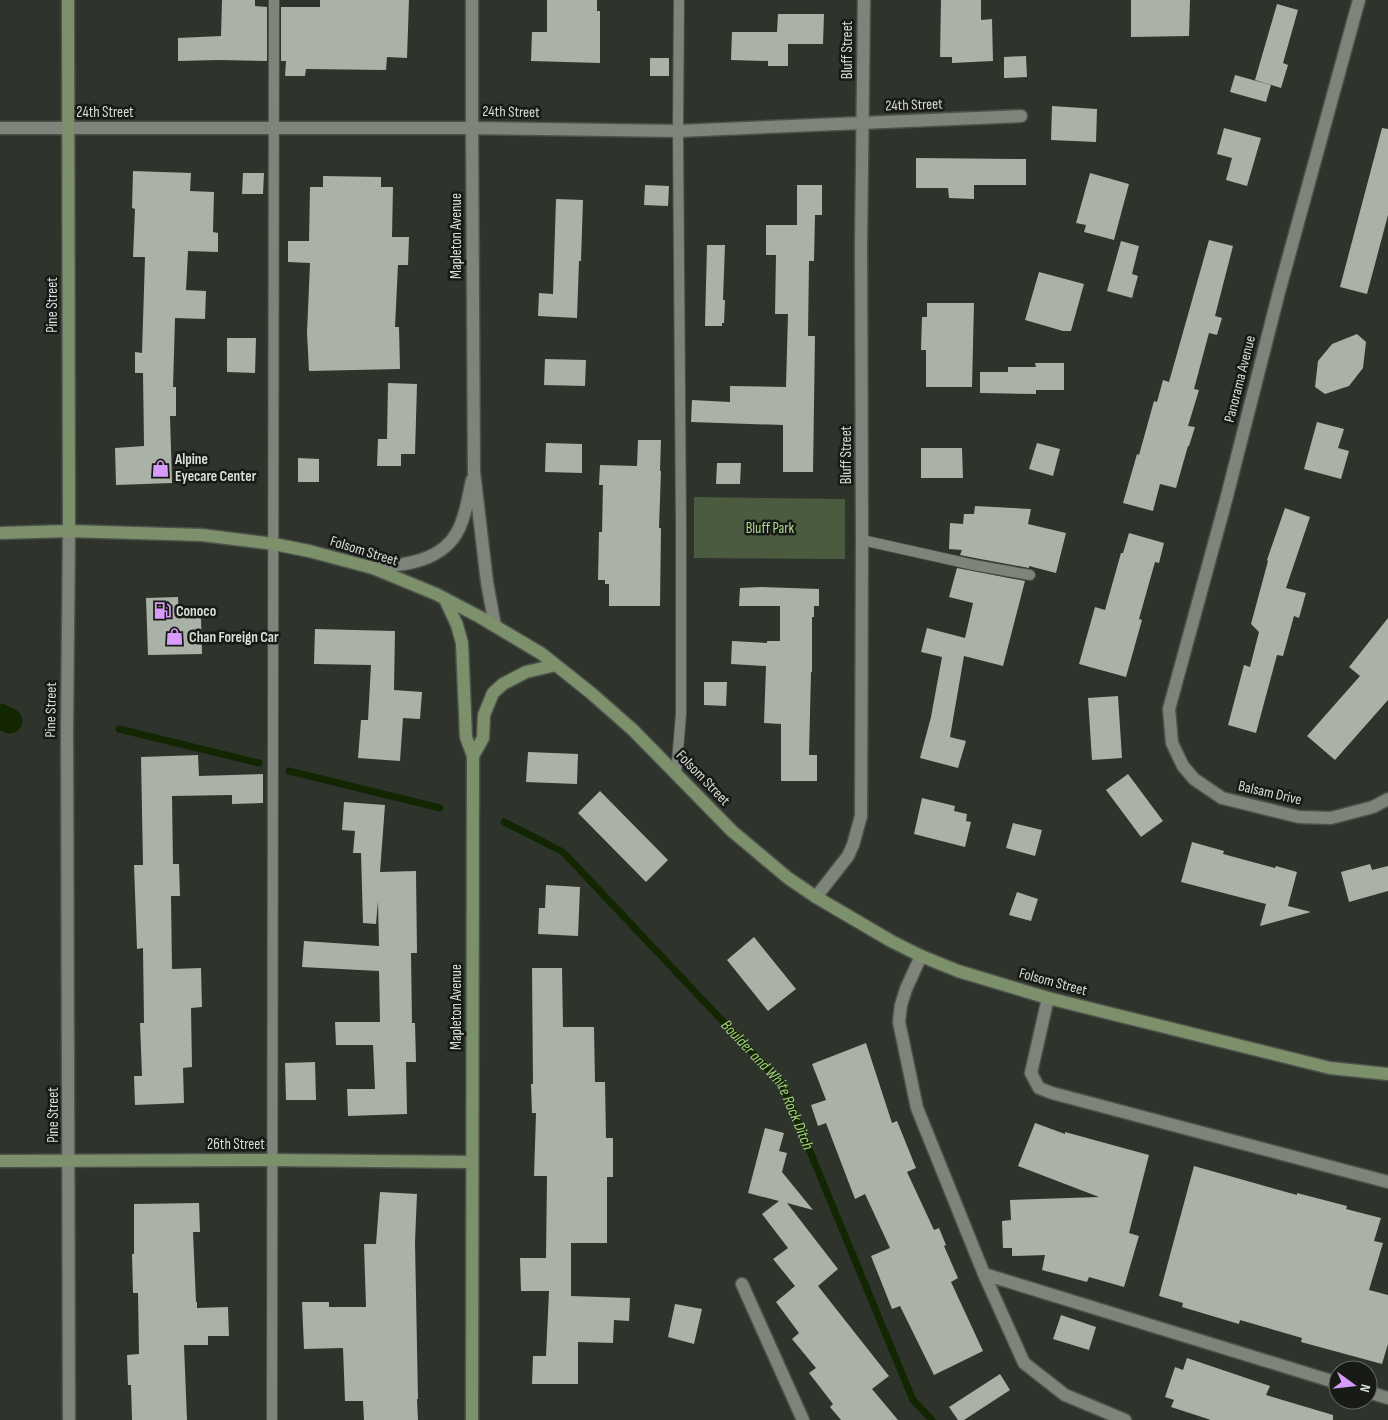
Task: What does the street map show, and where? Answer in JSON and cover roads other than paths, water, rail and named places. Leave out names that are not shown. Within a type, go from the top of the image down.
[{"type":"street","name":"Pine Street","points":[[68,0],[69,531],[66,729],[69,1420]]},
{"type":"street","name":"Mapleton Avenue","points":[[472,0],[474,472],[487,582],[495,626]]},
{"type":"street","name":"Bluff Street","points":[[816,897],[848,856],[860,816],[862,540],[861,245],[864,0]]},
{"type":"street","name":"Panorama Avenue","points":[[1183,766],[1172,743],[1168,709],[1226,500],[1279,292],[1359,0]]},
{"type":"street","name":"24th Street","points":[[0,128],[472,128],[678,131],[1020,116]]},
{"type":"street","name":"Mapleton Avenue","points":[[373,568],[407,564],[427,558],[444,548],[455,536],[462,522],[474,472]]},
{"type":"street","name":"Folsom Street","points":[[0,533],[69,531],[202,535],[274,544],[373,568],[445,599],[542,654],[634,730],[732,831],[788,878],[816,897],[891,941],[921,956],[958,971],[1048,998],[1330,1068],[1388,1074]]},
{"type":"street","name":"Mapleton Avenue","points":[[445,599],[457,625],[462,643],[466,737],[473,756],[472,1420]]},
{"type":"street","points":[[473,756],[483,738],[484,715],[493,693],[503,684],[526,672],[556,665]]},
{"type":"street","name":"Balsam Drive","points":[[1183,766],[1194,779],[1222,798],[1299,818],[1331,818],[1374,807],[1388,799]]},
{"type":"street","points":[[921,956],[906,989],[901,1005],[899,1022],[917,1108],[984,1274],[1024,1363],[1065,1395],[1125,1420]]},
{"type":"street","points":[[1048,998],[1031,1073],[1039,1088],[1388,1182]]},
{"type":"street","name":"26th Street","points":[[0,1161],[273,1160],[472,1162]]},
{"type":"street","points":[[984,1274],[1328,1380]]},
{"type":"street","points":[[742,1284],[803,1420]]},
{"type":"lane","points":[[272,1420],[274,0]]},
{"type":"lane","points":[[676,774],[681,714],[679,0]]},
{"type":"lane","points":[[862,540],[974,565],[1030,575]]},
{"type":"waterway","name":"Boulder and White Rock Ditch","points":[[0,716],[10,721]]},
{"type":"waterway","name":"Boulder and White Rock Ditch","points":[[119,729],[259,763]]},
{"type":"waterway","name":"Boulder and White Rock Ditch","points":[[289,771],[440,808]]},
{"type":"waterway","name":"Boulder and White Rock Ditch","points":[[504,822],[563,852],[782,1084],[913,1400],[932,1420]]},
{"type":"place","name":"Alpine Eyecare Center","points":[[161,468]]},
{"type":"place","name":"Conoco","points":[[162,611]]},
{"type":"place","name":"Chan Foreign Car","points":[[175,637]]},
{"type":"park label","name":"Bluff Park","points":[[770,528]]}]
